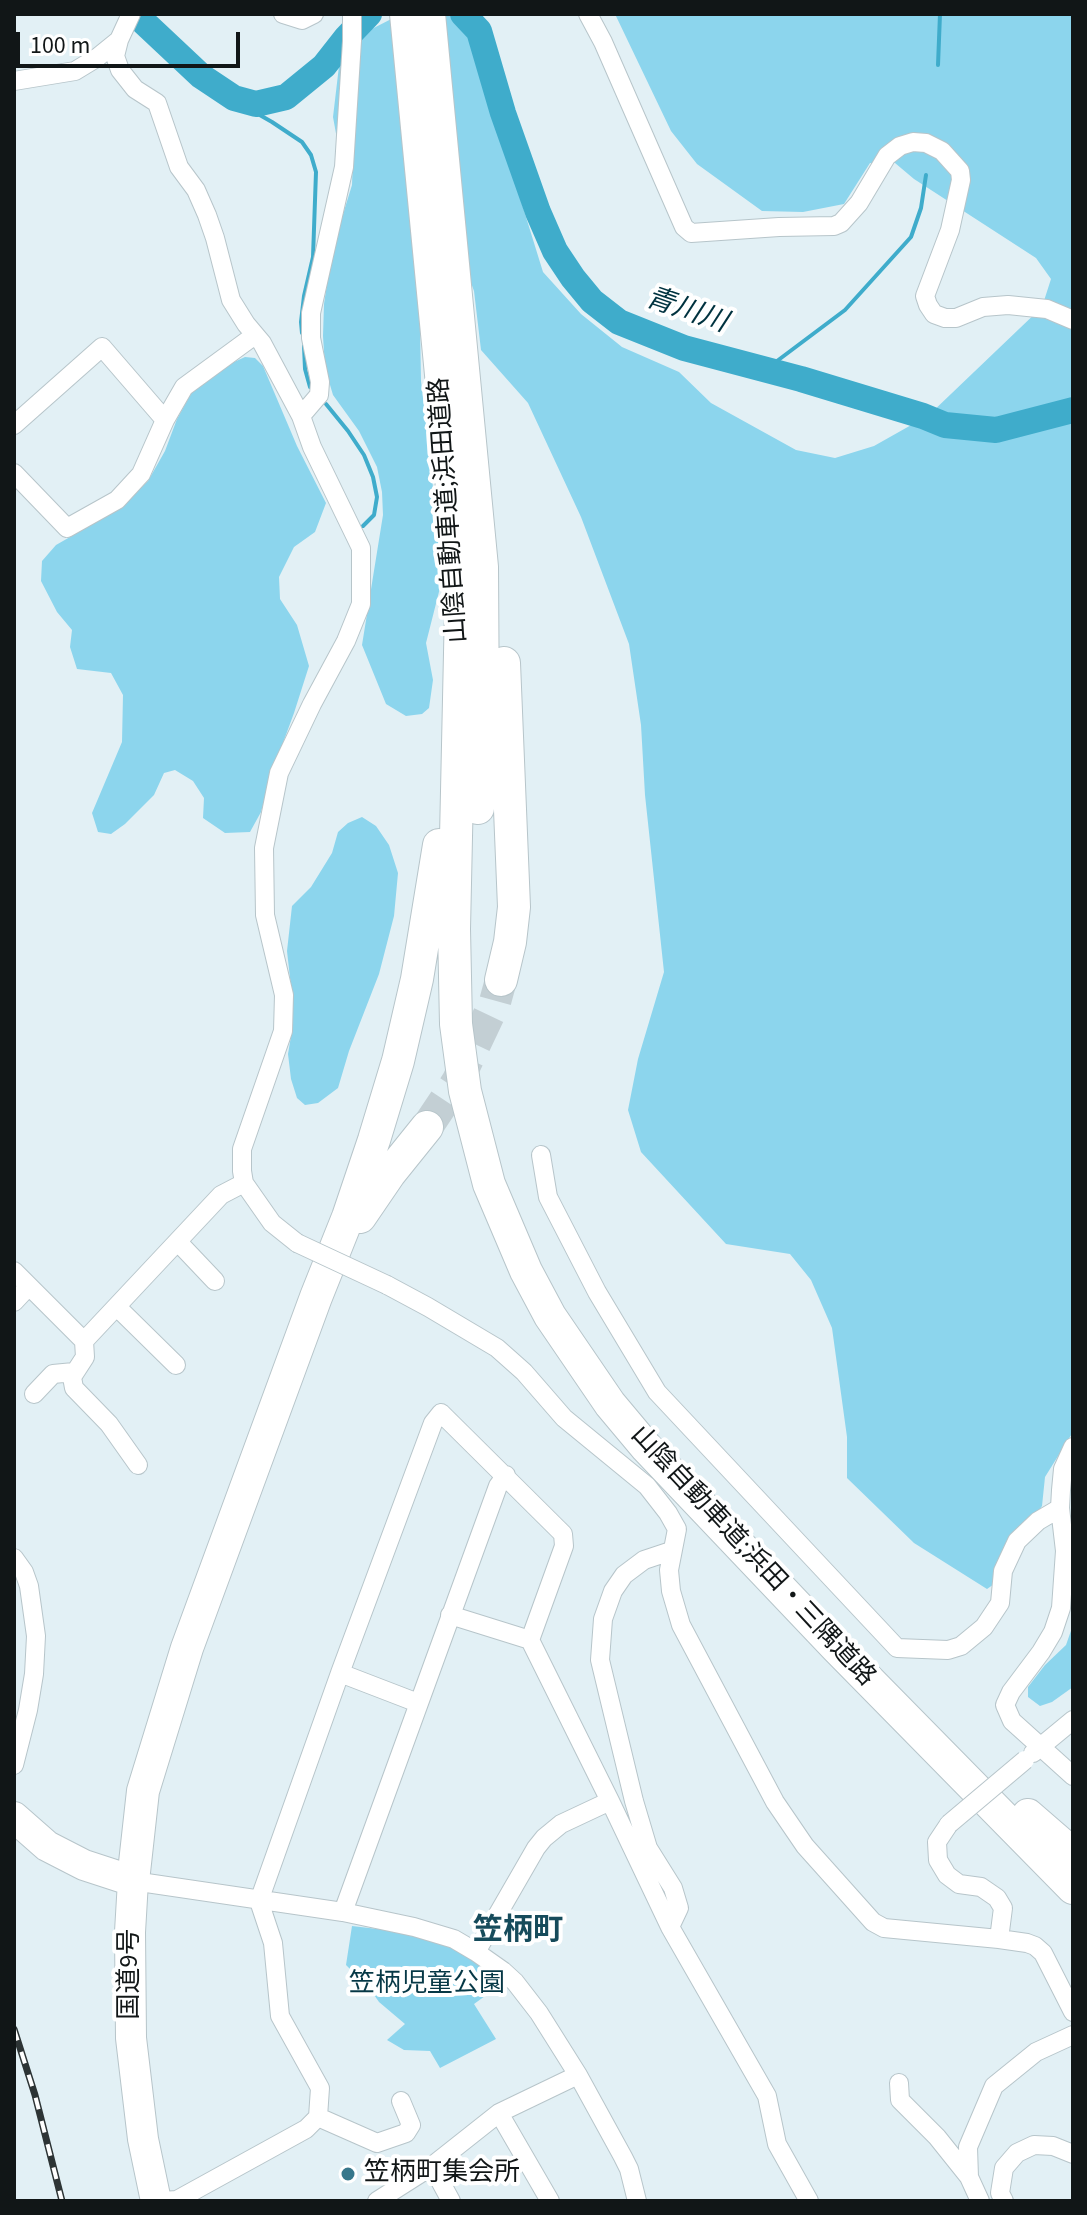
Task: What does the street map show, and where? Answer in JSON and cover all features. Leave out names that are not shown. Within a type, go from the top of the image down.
[{"type":"highway","name":"山陰自動車道;浜田道路","points":[[406,14],[441,264],[463,359],[482,567],[483,729],[470,940],[462,1008]]},
{"type":"highway","name":"山陰自動車道;浜田道路","points":[[429,14],[461,607],[454,929],[462,1008]]},
{"type":"highway","points":[[463,359],[488,494],[502,627],[514,907],[501,980]]},
{"type":"highway","points":[[14,1817],[47,1846],[84,1865],[133,1881],[143,1791],[156,1743],[187,1648],[348,1217],[398,1061],[417,979],[452,763],[460,677]]},
{"type":"highway","name":"山陰自動車道;浜田・三隅道路","points":[[462,1008],[489,1184],[526,1271],[550,1316],[610,1404],[646,1447],[836,1647],[1073,1888]]},
{"type":"highway","points":[[316,1297],[364,1210],[427,1127]]},
{"type":"highway","points":[[836,1647],[1073,1854]]},
{"type":"highway","points":[[976,1790],[1013,1847],[1073,1915]]},
{"type":"highway","name":"国道9号","points":[[133,1881],[131,2038],[143,2139],[159,2201]]},
{"type":"street","points":[[283,14],[302,20],[314,14]]},
{"type":"street","points":[[301,416],[319,395],[320,382],[311,338],[311,313],[344,167],[352,14]]},
{"type":"street","points":[[588,14],[684,227],[691,233],[834,226],[841,223],[859,203],[887,156],[900,146],[913,142],[926,143],[942,151],[960,171],[961,180],[950,230],[925,296],[934,314],[956,318],[983,307],[1008,305],[1047,309],[1073,320]]},
{"type":"street","points":[[14,81],[75,71],[98,57],[126,26]]},
{"type":"street","points":[[126,26],[115,56],[120,70],[135,89],[157,103],[179,167],[196,190],[207,215],[231,300],[262,343],[301,416],[312,447],[361,548],[361,604],[346,641],[279,773],[264,848],[265,915],[284,995],[283,1031],[242,1149],[244,1183],[272,1223],[297,1243],[387,1285],[497,1348],[524,1372],[564,1418],[647,1486],[677,1529],[669,1570],[671,1591],[681,1625],[775,1802],[805,1846],[873,1922],[884,1928],[1027,1943],[1043,1953],[1073,2012]]},
{"type":"street","points":[[14,473],[67,528],[117,500],[141,474],[165,420],[184,387],[255,335]]},
{"type":"street","points":[[14,425],[102,347],[165,420]]},
{"type":"street","points":[[541,1155],[548,1197],[597,1292],[657,1392],[897,1648],[948,1650],[961,1646],[984,1627],[1000,1603],[1003,1571],[1017,1541],[1038,1521],[1060,1508]]},
{"type":"street","points":[[84,1341],[221,1195],[244,1183]]},
{"type":"street","points":[[178,1242],[215,1281]]},
{"type":"street","points":[[14,1271],[84,1341],[85,1357],[72,1377],[74,1388],[109,1424],[138,1465]]},
{"type":"street","points":[[14,1302],[29,1286]]},
{"type":"street","points":[[117,1307],[176,1365]]},
{"type":"street","points":[[34,1394],[53,1374],[74,1372]]},
{"type":"street","points":[[159,2201],[177,2200],[306,2129],[318,2117],[320,2088],[280,2016],[273,1943],[259,1901],[433,1423],[441,1413],[506,1475],[565,1539],[530,1640]]},
{"type":"street","points":[[1073,1447],[1063,1469],[1060,1508],[1065,1551],[1061,1608],[1053,1632],[1005,1705],[1012,1721],[1073,1776]]},
{"type":"street","points":[[343,1912],[498,1486],[506,1475]]},
{"type":"street","points":[[670,1927],[679,1908],[673,1888],[648,1848],[600,1660],[603,1619],[613,1591],[624,1575],[644,1560],[671,1551]]},
{"type":"street","points":[[14,1558],[29,1586],[36,1636],[32,1686],[14,1765]]},
{"type":"street","points":[[450,1615],[530,1640],[670,1927],[767,2096],[777,2144],[809,2201]]},
{"type":"street","points":[[340,1673],[418,1703]]},
{"type":"street","points":[[999,1939],[1003,1908],[997,1898],[981,1887],[959,1884],[947,1875],[938,1860],[937,1842],[949,1824],[1073,1720]]},
{"type":"street","points":[[476,1952],[544,1838],[561,1824],[610,1801]]},
{"type":"street","points":[[133,1881],[343,1912],[432,1931],[476,1952],[503,1971],[528,1998],[578,2075],[629,2169],[637,2201]]},
{"type":"street","points":[[969,2177],[968,2147],[994,2086],[1036,2052],[1073,2035]]},
{"type":"street","points":[[377,2201],[432,2166],[499,2113],[578,2075]]},
{"type":"street","points":[[899,2083],[900,2100],[937,2137],[969,2177],[980,2201]]},
{"type":"street","points":[[318,2117],[377,2143],[406,2133],[411,2125],[401,2101]]},
{"type":"street","points":[[499,2113],[550,2201]]},
{"type":"street","points":[[1004,2201],[1000,2193],[1004,2168],[1017,2153],[1034,2145],[1053,2146],[1073,2154]]},
{"type":"street","points":[[432,2166],[451,2201]]},
{"type":"green space","points":[[401,14],[449,14],[472,33],[479,65],[543,272],[581,314],[622,347],[679,372],[711,403],[796,450],[835,458],[874,446],[929,415],[1042,307],[1051,279],[1036,258],[914,179],[895,163],[870,163],[844,204],[803,212],[762,211],[697,164],[671,131],[615,14],[1073,14],[1073,1432],[1045,1477],[1042,1506],[998,1567],[997,1582],[987,1589],[914,1543],[847,1478],[847,1437],[832,1328],[811,1280],[790,1254],[726,1244],[641,1152],[628,1110],[638,1059],[664,972],[645,795],[641,725],[629,644],[581,517],[528,403],[481,350],[474,291],[463,261],[419,271],[421,381],[443,576],[426,643],[433,680],[429,708],[422,714],[406,716],[386,704],[362,645],[383,515],[382,492],[377,467],[359,431],[333,395],[325,368],[324,304],[332,250],[352,185],[353,158],[337,139],[333,117],[339,66],[364,33]]},
{"type":"green space","points":[[245,357],[255,358],[263,366],[297,446],[326,503],[315,532],[294,547],[279,577],[280,599],[297,625],[309,666],[261,812],[250,832],[225,833],[203,818],[204,798],[193,781],[175,770],[164,773],[154,795],[125,824],[111,834],[98,832],[92,813],[122,742],[123,695],[111,673],[77,669],[70,647],[72,630],[57,612],[41,581],[42,561],[56,545],[119,509],[148,481],[193,390],[223,367]]},
{"type":"green space","points":[[362,817],[376,826],[389,845],[398,873],[394,916],[379,974],[338,1088],[318,1103],[305,1105],[297,1098],[288,1054],[291,987],[287,951],[292,906],[311,887],[332,853],[338,832]]},
{"type":"green space","points":[[1073,1625],[1073,1687],[1052,1702],[1040,1706],[1028,1697],[1028,1687],[1066,1645]]},
{"type":"green space","name":"笠柄児童公園","points":[[352,1926],[403,1932],[459,1950],[503,1983],[474,2004],[496,2039],[440,2068],[430,2051],[404,2050],[387,2040],[405,2024],[379,2002],[346,1965]]},
{"type":"waterway","name":"青川川","points":[[135,14],[201,76],[234,98],[256,104],[286,97],[324,66],[369,14]]},
{"type":"waterway","name":"青川川","points":[[463,14],[479,31],[503,113],[555,251],[592,301],[619,322],[684,348],[801,379],[945,425],[996,430],[1073,410]]},
{"type":"waterway","points":[[938,65],[940,14]]},
{"type":"waterway","points":[[234,98],[302,142],[311,155],[316,172],[313,257],[304,296],[302,333]]},
{"type":"waterway","points":[[765,370],[845,310],[911,237],[921,208],[926,175]]},
{"type":"waterway","points":[[304,346],[310,387]]},
{"type":"waterway","points":[[326,404],[364,455],[373,477],[377,497],[374,515],[363,526]]},
{"type":"tunnel","points":[[427,1127],[457,1082],[495,1002],[501,980]]},
{"type":"railway","points":[[14,2029],[35,2095],[62,2201]]},
{"type":"place","name":"笠柄町集会所","points":[[348,2174]]},
{"type":"district","name":"笠柄町","points":[[518,1932]]}]
